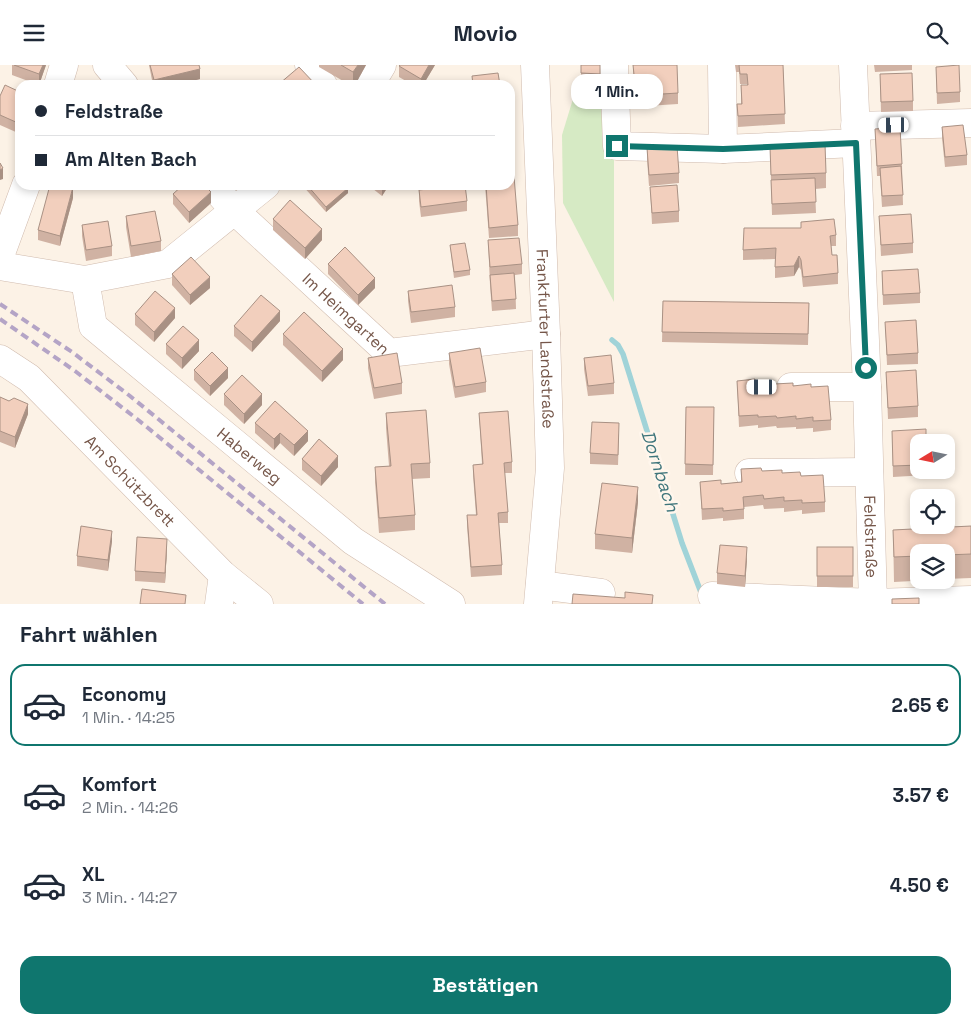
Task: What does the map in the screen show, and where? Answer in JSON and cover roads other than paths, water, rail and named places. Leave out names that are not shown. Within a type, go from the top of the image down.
[{"type":"street","points":[[60,80],[64,65]]},
{"type":"street","points":[[107,65],[120,80]]},
{"type":"street","points":[[309,65],[319,80]]},
{"type":"street","points":[[373,80],[382,65]]},
{"type":"street","points":[[614,65],[617,146],[723,149],[971,123]]},
{"type":"street","points":[[722,65],[723,149]]},
{"type":"street","name":"Feldstraße","points":[[853,65],[873,603]]},
{"type":"street","name":"Frankfurter Landstraße","points":[[536,67],[550,468],[539,595]]},
{"type":"street","points":[[0,256],[24,190]]},
{"type":"street","name":"Im Heimgarten","points":[[216,190],[235,211],[389,353],[546,334]]},
{"type":"street","points":[[0,266],[85,280],[168,264],[260,190]]},
{"type":"street","name":"Haberweg","points":[[85,280],[94,326],[352,541],[451,604]]},
{"type":"street","name":"Am Schützbrett","points":[[0,359],[29,378],[223,575],[259,604]]},
{"type":"street","points":[[763,387],[866,387]]},
{"type":"street","points":[[749,473],[869,471]]},
{"type":"street","points":[[219,604],[223,575]]},
{"type":"street","points":[[539,595],[601,593]]},
{"type":"street","points":[[712,596],[873,603],[971,600]]},
{"type":"waterway","name":"Dornbach","points":[[612,340],[618,345],[623,354],[682,543],[702,595]]},
{"type":"railway","points":[[0,304],[72,352],[130,396],[385,604]]},
{"type":"railway","points":[[0,319],[75,371],[137,419],[363,604]]}]
